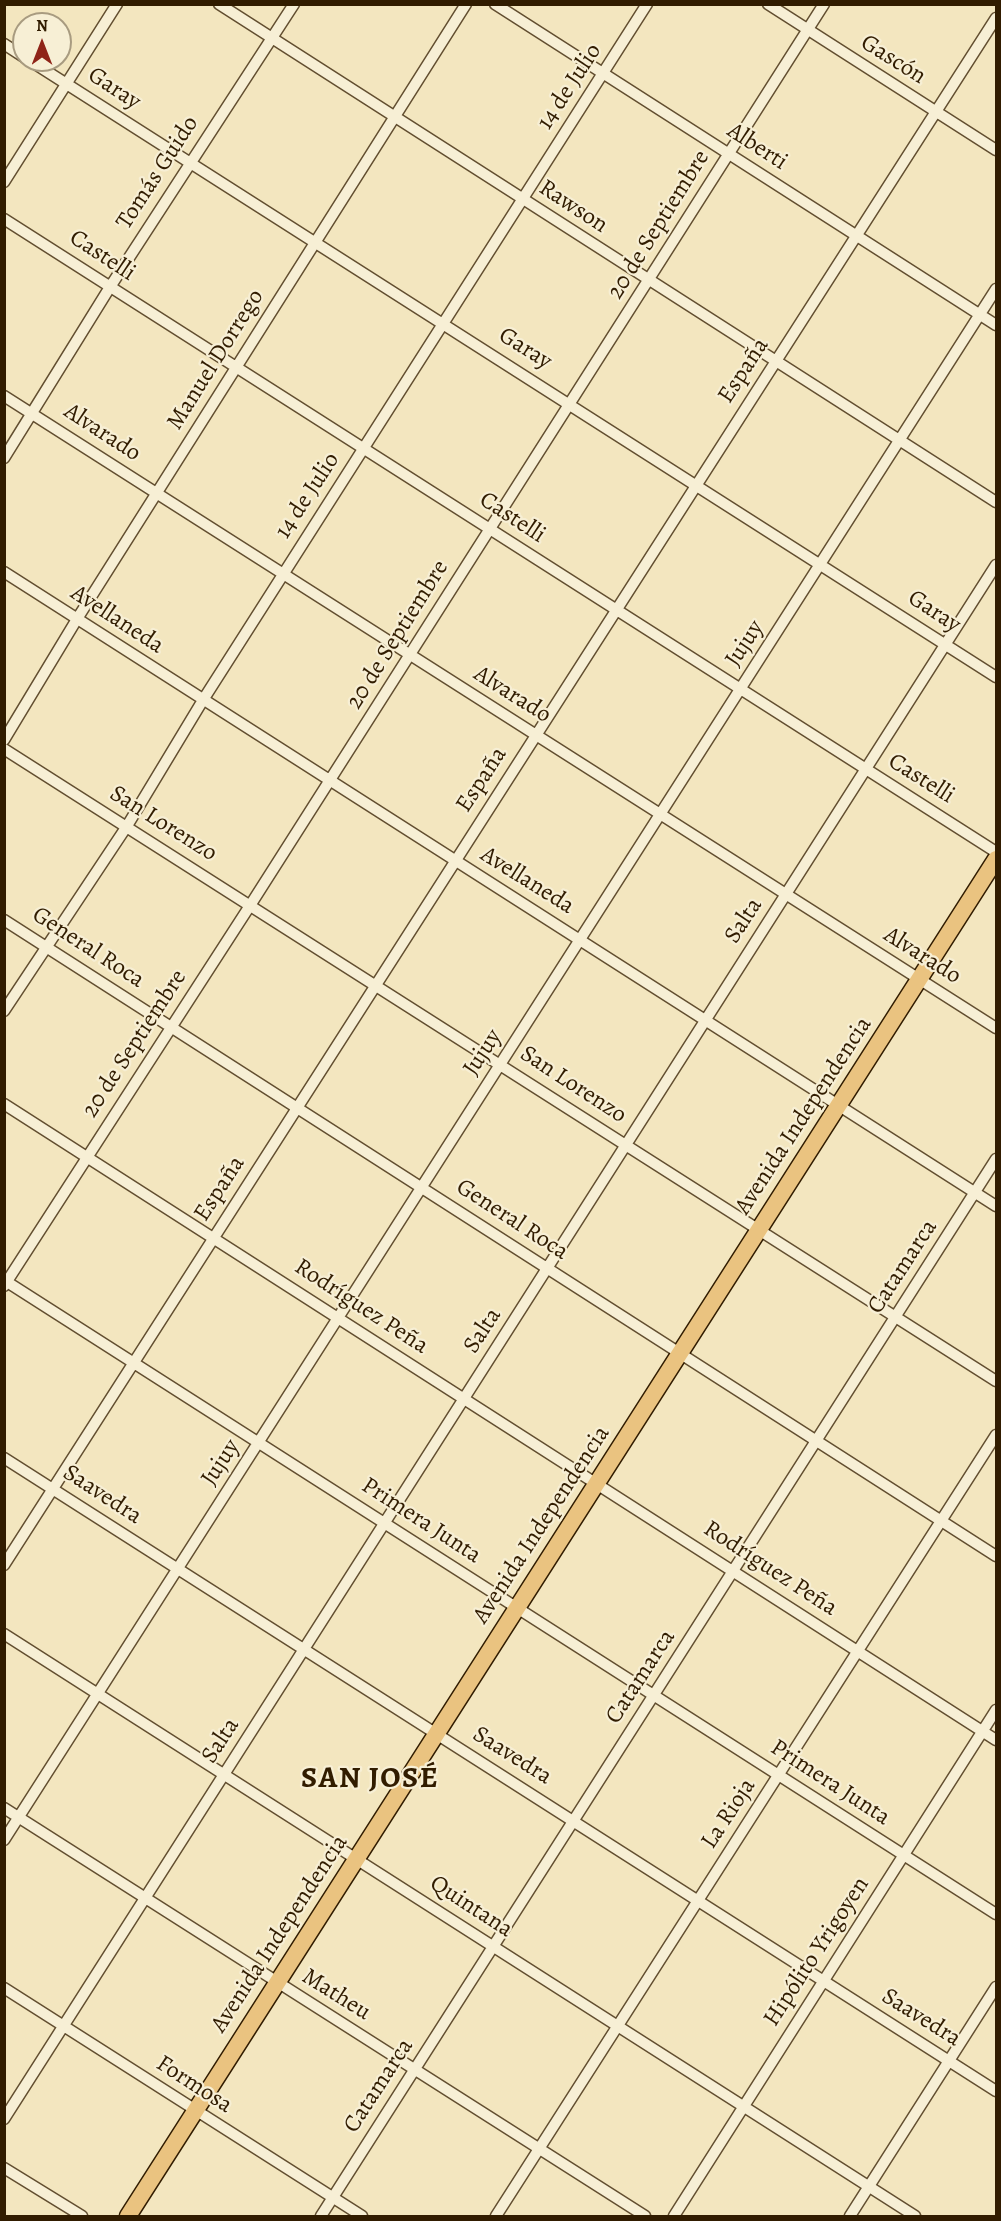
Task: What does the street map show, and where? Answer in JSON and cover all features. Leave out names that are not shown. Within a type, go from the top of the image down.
[{"type":"main road","name":"Avenida Independencia","points":[[128,2217],[996,859]]},
{"type":"street","points":[[4,182],[117,4]]},
{"type":"street","name":"Rawson","points":[[219,4],[996,502]]},
{"type":"street","name":"Tomás Guido","points":[[4,458],[110,287],[294,4]]},
{"type":"street","name":"Manuel Dorrego","points":[[4,740],[77,619],[466,4]]},
{"type":"street","name":"Alberti","points":[[495,4],[996,325]]},
{"type":"street","name":"14 de Julio","points":[[4,1011],[127,826],[203,700],[647,4]]},
{"type":"street","name":"Gascón","points":[[768,4],[996,150]]},
{"type":"street","name":"20 de Septiembre","points":[[5,1283],[330,782],[824,4]]},
{"type":"street","name":"España","points":[[4,1565],[996,18]]},
{"type":"street","name":"Garay","points":[[48,72],[444,322],[996,677]]},
{"type":"street","name":"Castelli","points":[[4,219],[996,852]]},
{"type":"street","name":"Jujuy","points":[[4,1840],[996,289]]},
{"type":"street","name":"Alvarado","points":[[4,396],[996,1028]]},
{"type":"street","name":"Salta","points":[[4,2119],[996,565]]},
{"type":"street","name":"Avellaneda","points":[[4,572],[996,1206]]},
{"type":"street","name":"San Lorenzo","points":[[4,749],[251,904],[996,1381]]},
{"type":"street","name":"General Roca","points":[[4,920],[996,1556]]},
{"type":"street","name":"Rodríguez Peña","points":[[4,1104],[859,1650],[996,1740]]},
{"type":"street","name":"Catamarca","points":[[321,2217],[996,1159]]},
{"type":"street","name":"Primera Junta","points":[[5,1283],[134,1363],[996,1914]]},
{"type":"street","name":"La Rioja","points":[[496,2217],[996,1435]]},
{"type":"street","name":"Saavedra","points":[[4,1458],[996,2091]]},
{"type":"street","name":"Quintana","points":[[4,1634],[915,2217]]},
{"type":"street","name":"Hipólito Yrigoyen","points":[[674,2217],[996,1710]]},
{"type":"street","name":"Matheu","points":[[4,1808],[645,2217]]},
{"type":"street","points":[[850,2217],[996,1987]]},
{"type":"street","name":"Formosa","points":[[4,1988],[362,2217]]},
{"type":"street","points":[[4,2168],[82,2217]]},
{"type":"district","name":"SAN JOSÉ","points":[[370,1780]]}]
